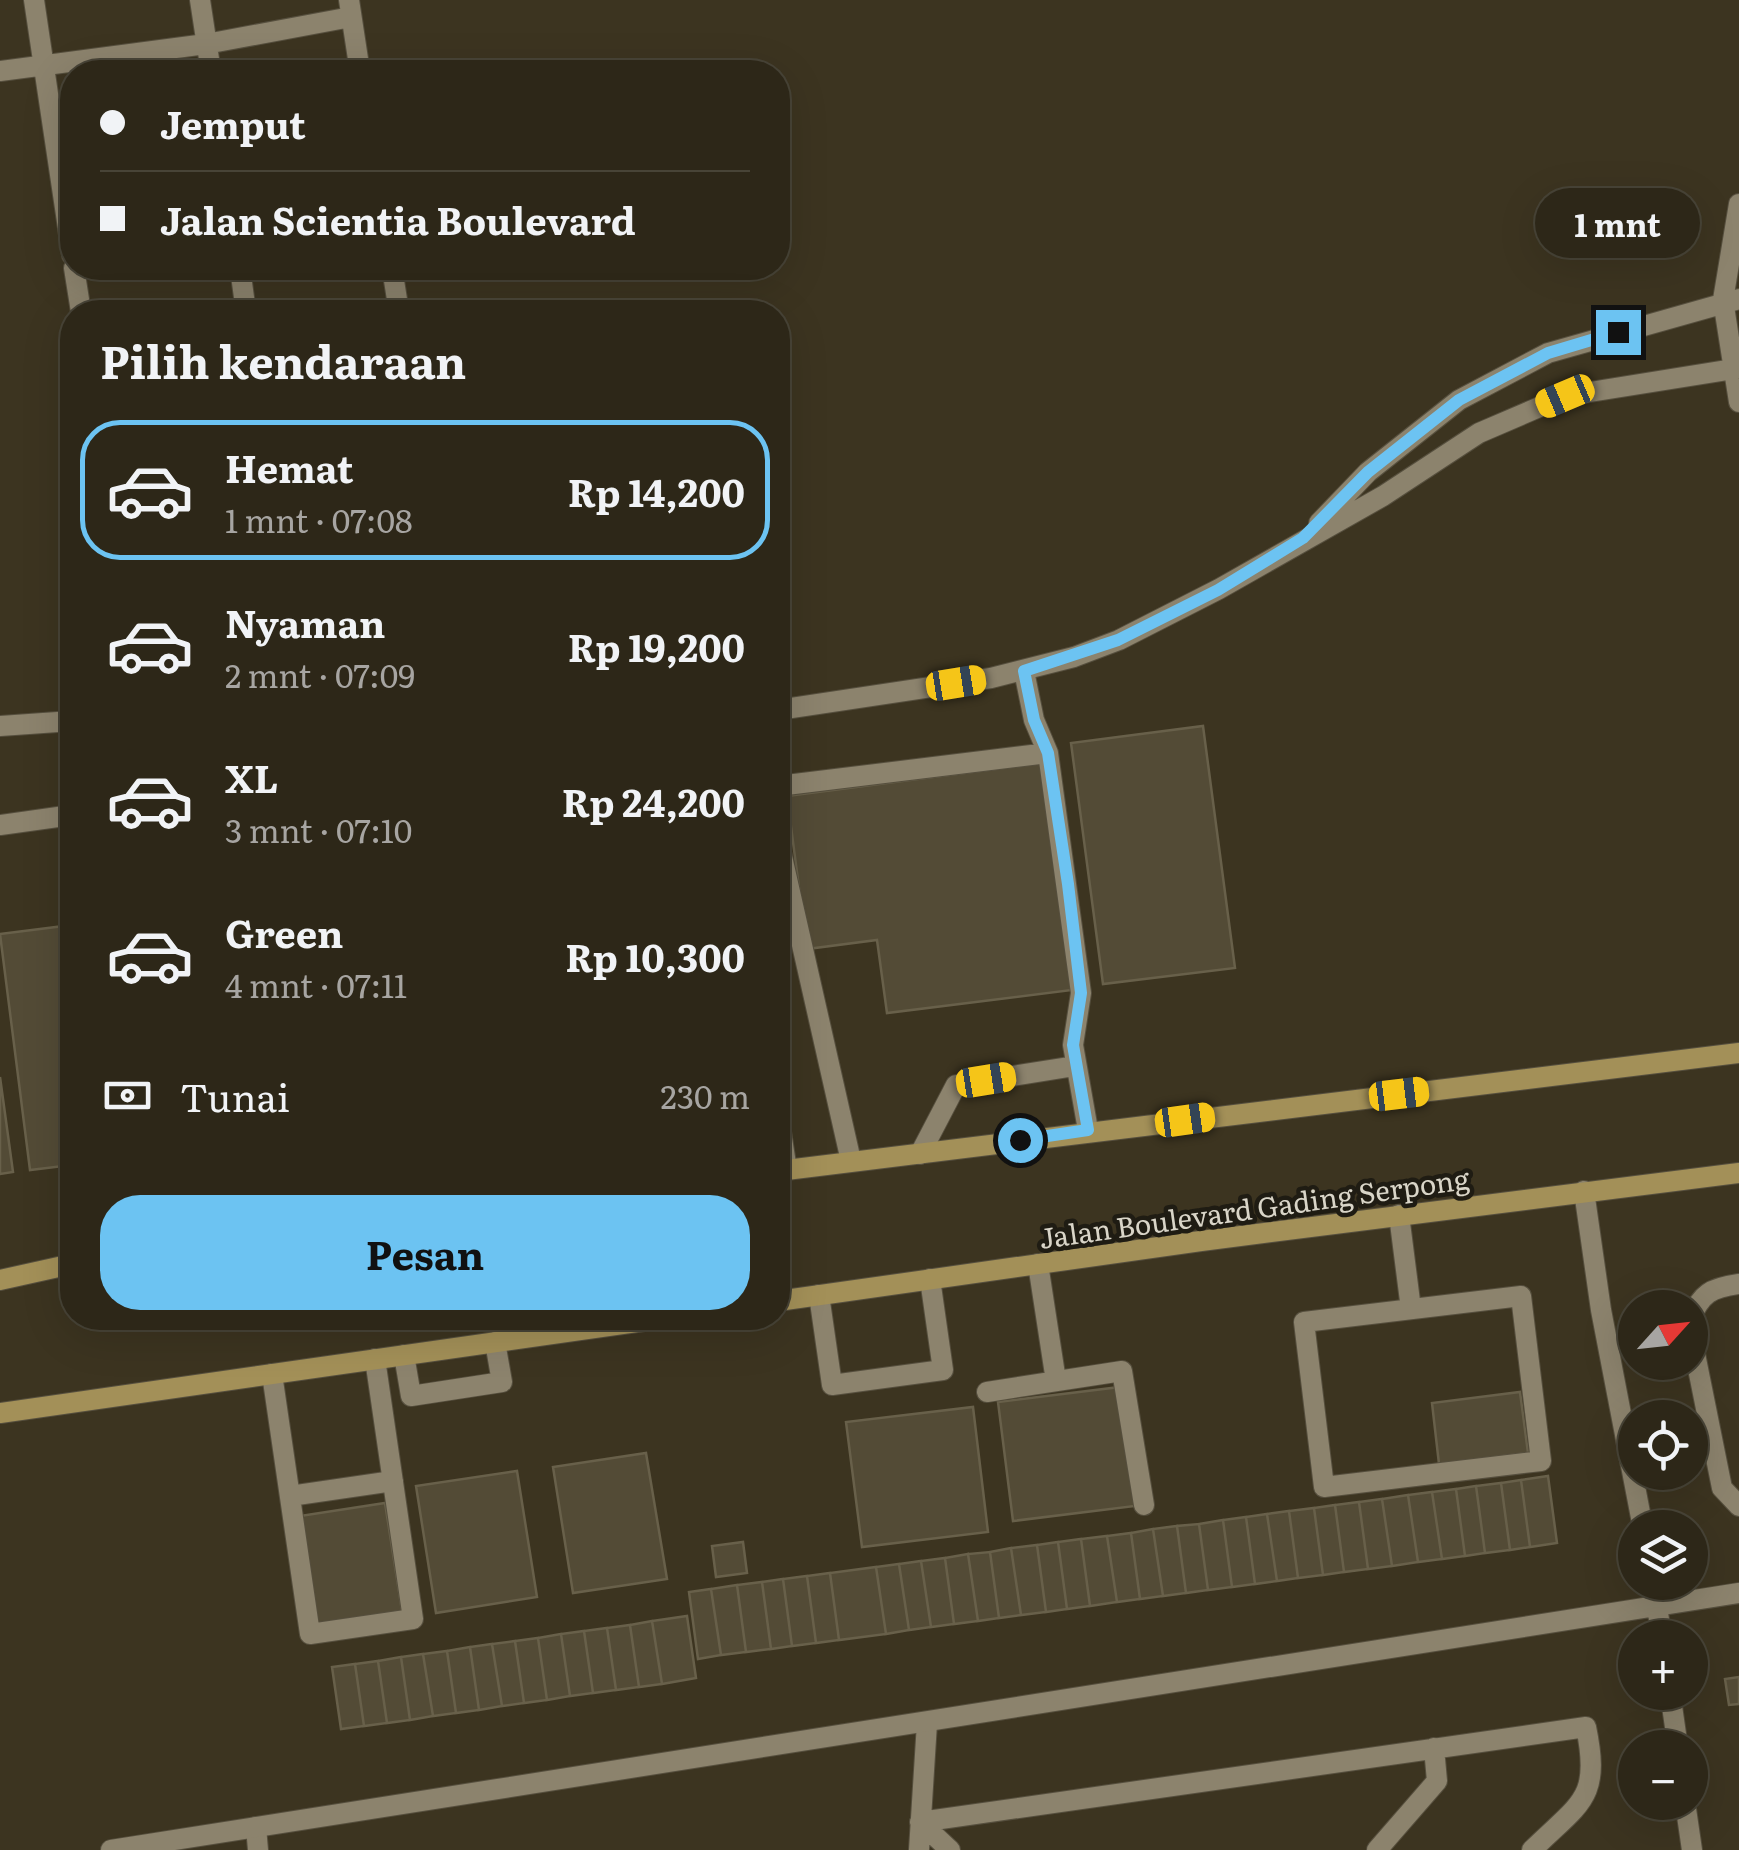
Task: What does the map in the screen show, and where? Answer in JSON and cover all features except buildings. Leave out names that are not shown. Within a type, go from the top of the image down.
[{"type":"main road","points":[[790,1169],[1739,1053]]},
{"type":"main road","name":"Jalan Boulevard Gading Serpong","points":[[790,1300],[1399,1215],[1739,1173]]},
{"type":"main road","points":[[0,1280],[60,1267]]},
{"type":"main road","points":[[0,1413],[580,1330]]},
{"type":"street","points":[[34,0],[60,175]]},
{"type":"street","points":[[200,0],[208,60]]},
{"type":"street","points":[[88,60],[206,44],[350,8],[358,60]]},
{"type":"street","points":[[0,71],[60,64]]},
{"type":"street","points":[[1739,204],[1731,299],[1739,402]]},
{"type":"street","points":[[1303,538],[1368,472],[1459,400],[1548,353],[1731,299]]},
{"type":"street","points":[[790,708],[1024,671],[1136,632],[1384,496],[1479,433],[1565,396],[1736,369]]},
{"type":"street","points":[[1024,671],[1034,720],[1048,753],[1081,993],[1073,1045],[1088,1130]]},
{"type":"street","points":[[0,726],[60,721]]},
{"type":"street","points":[[790,785],[1048,753]]},
{"type":"street","points":[[0,825],[60,816]]},
{"type":"street","points":[[790,890],[852,1161]]},
{"type":"street","points":[[920,1154],[956,1086],[1076,1066]]},
{"type":"street","points":[[1584,1191],[1600,1310],[1639,1510]]},
{"type":"street","points":[[1399,1215],[1411,1309]]},
{"type":"street","points":[[1038,1264],[1056,1382]]},
{"type":"street","points":[[820,1296],[832,1385],[943,1370],[930,1280]]},
{"type":"street","points":[[1708,1291],[1739,1284]]},
{"type":"street","points":[[1521,1296],[1541,1462],[1324,1487],[1304,1322],[1411,1309],[1521,1296]]},
{"type":"street","points":[[404,1355],[412,1396],[502,1382],[495,1342]]},
{"type":"street","points":[[272,1374],[310,1634],[413,1619],[375,1359]]},
{"type":"street","points":[[987,1392],[1122,1371],[1144,1505]]},
{"type":"street","points":[[1700,1380],[1722,1488],[1739,1506]]},
{"type":"street","points":[[290,1496],[392,1481]]},
{"type":"street","points":[[111,1850],[1739,1594]]},
{"type":"street","points":[[1656,1600],[1660,1620]]},
{"type":"street","points":[[919,1850],[926,1723]]},
{"type":"street","points":[[920,1822],[1586,1727],[1595,1772],[1581,1801],[1532,1850]]},
{"type":"street","points":[[1377,1850],[1437,1782],[1434,1748]]},
{"type":"street","points":[[1688,1820],[1692,1850]]},
{"type":"street","points":[[920,1822],[950,1850]]},
{"type":"street","points":[[256,1828],[258,1850]]},
{"type":"route","points":[[1020,1140],[1088,1130],[1073,1045],[1081,993],[1068,884],[1048,753],[1034,720],[1024,671],[1118,640],[1218,590],[1303,538],[1368,472],[1459,400],[1548,353],[1618,332]]}]
